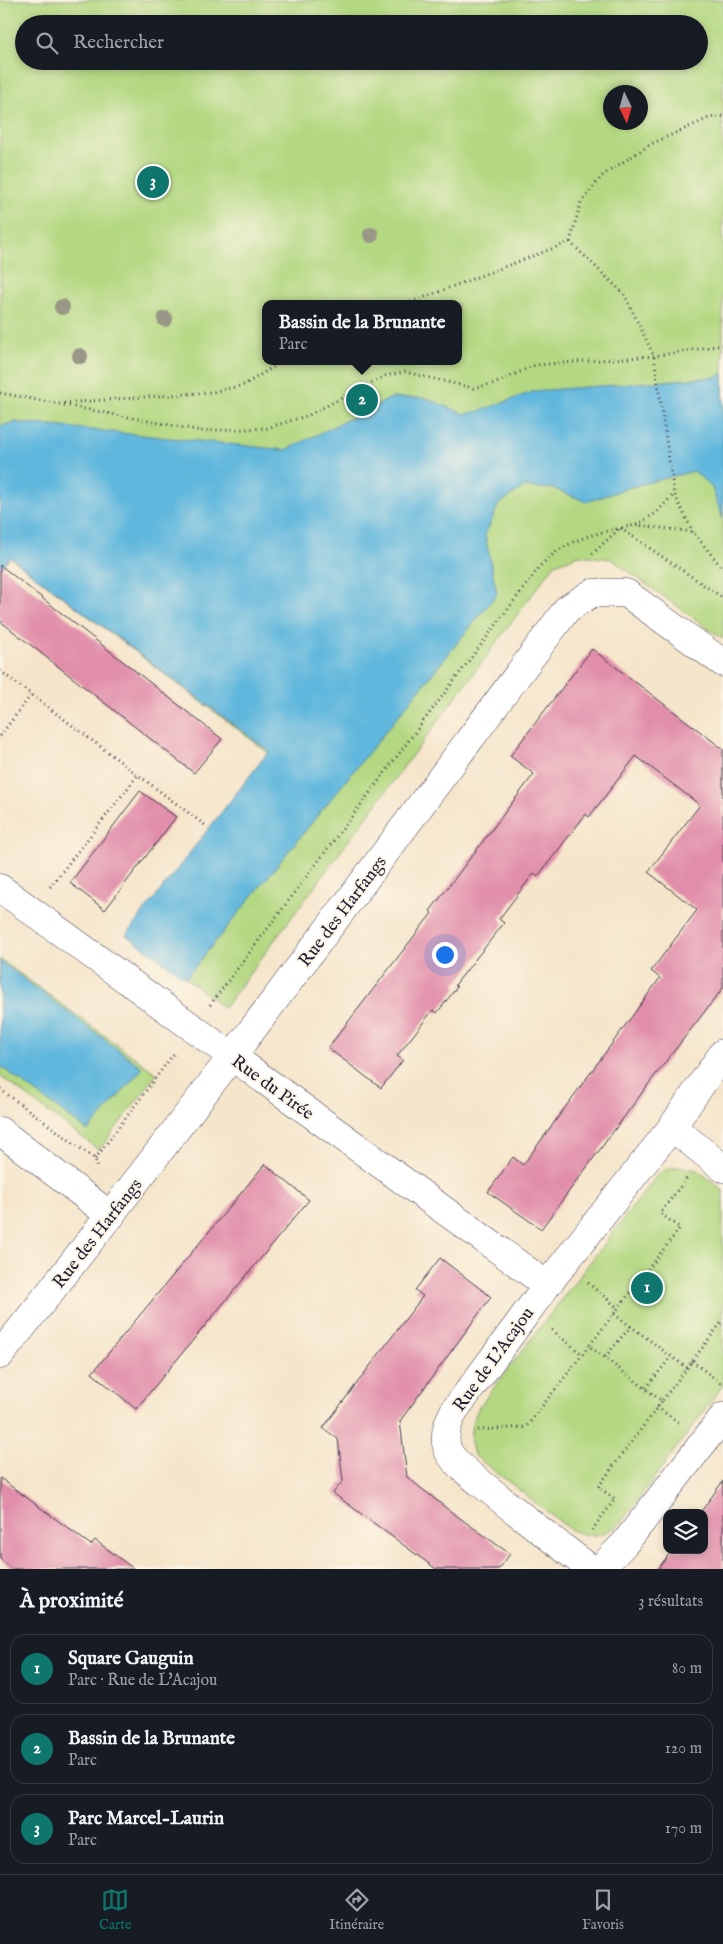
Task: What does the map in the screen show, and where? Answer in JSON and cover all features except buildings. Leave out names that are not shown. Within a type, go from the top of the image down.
[{"type":"street","name":"Rue des Harfangs","points":[[0,1355],[111,1216],[232,1057],[567,608],[592,592],[626,593],[723,664]]},
{"type":"street","name":"Rue du Pirée","points":[[0,888],[547,1285]]},
{"type":"street","name":"Rue de L'Acajou","points":[[591,1569],[532,1525],[469,1473],[450,1453],[446,1440],[449,1420],[547,1285],[672,1127],[723,1053]]},
{"type":"street","points":[[672,1127],[723,1168]]},
{"type":"street","points":[[0,1131],[111,1216]]},
{"type":"street","points":[[600,1569],[625,1544],[723,1418]]},
{"type":"path","points":[[570,242],[581,202],[603,174],[651,144],[708,118],[723,116]]},
{"type":"path","points":[[417,300],[570,242]]},
{"type":"path","points":[[570,242],[624,294],[654,356],[674,494],[693,532],[723,569]]},
{"type":"path","points":[[0,393],[202,431],[267,428],[309,415],[384,376],[405,372],[473,388],[496,383],[534,365],[654,356],[723,345]]},
{"type":"path","points":[[60,404],[213,392],[244,385],[276,365]]},
{"type":"path","points":[[636,525],[656,513],[674,494]]},
{"type":"path","points":[[95,1160],[541,565],[566,544],[596,533],[636,525],[693,532]]},
{"type":"path","points":[[592,554],[620,528]]},
{"type":"path","points":[[620,528],[723,598]]},
{"type":"path","points":[[0,671],[206,826]]},
{"type":"path","points":[[0,736],[31,695]]},
{"type":"path","points":[[48,890],[138,775]]},
{"type":"path","points":[[478,1430],[526,1427],[680,1228],[660,1213],[690,1174]]},
{"type":"path","points":[[584,1280],[618,1308]]},
{"type":"path","points":[[614,1314],[687,1368]]},
{"type":"path","points":[[590,1533],[615,1499],[598,1487],[723,1320]]},
{"type":"path","points":[[605,1358],[631,1326]]},
{"type":"path","points":[[551,1329],[583,1355]]},
{"type":"path","points":[[589,1346],[662,1401]]},
{"type":"path","points":[[646,1388],[671,1357]]},
{"type":"path","points":[[692,1361],[723,1385]]},
{"type":"path","points":[[658,1407],[685,1428]]},
{"type":"green space","points":[[0,0],[723,0],[723,639],[611,559],[579,555],[555,564],[224,1008],[186,978],[269,753],[10,557],[0,569]]},
{"type":"green space","points":[[0,959],[157,1074],[99,1150],[0,1076]]},
{"type":"green space","points":[[682,1167],[697,1170],[723,1190],[723,1385],[620,1524],[602,1534],[585,1535],[571,1530],[474,1455],[471,1441],[472,1425],[479,1407],[658,1174],[670,1168]]},
{"type":"water","points":[[723,374],[723,519],[712,488],[694,471],[627,488],[587,502],[555,489],[524,487],[499,504],[485,535],[497,594],[186,978],[126,935],[269,751],[10,557],[0,569],[0,426],[15,422],[286,450],[391,398],[425,398],[465,414],[479,411],[535,391],[715,377]]},
{"type":"water","points":[[0,961],[143,1068],[88,1131],[0,1066]]},
{"type":"place","name":"Parc Marcel-Laurin","points":[[153,182]]},
{"type":"place","name":"Bassin de la Brunante","points":[[362,400]]},
{"type":"place","name":"Square Gauguin","points":[[647,1288]]}]
